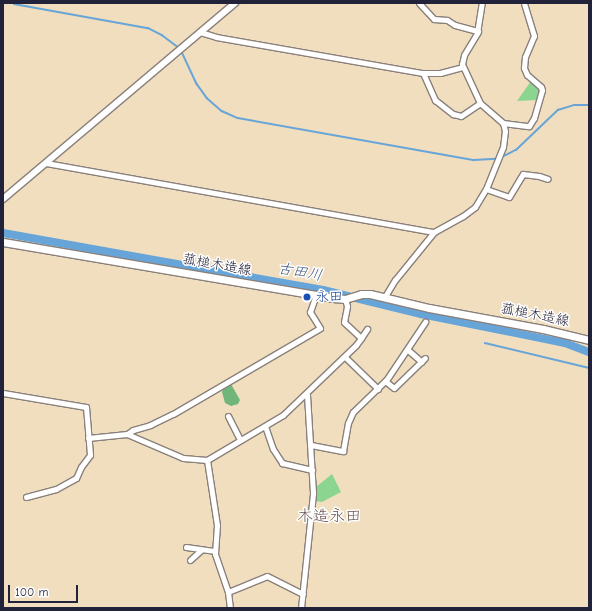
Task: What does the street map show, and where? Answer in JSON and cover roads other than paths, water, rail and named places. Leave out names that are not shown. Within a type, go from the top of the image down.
[{"type":"main road","name":"菰槌木造線","points":[[3,242],[316,295],[345,299],[357,294],[364,294],[543,329],[589,340]]},
{"type":"street","points":[[3,199],[235,3]]},
{"type":"street","points":[[419,3],[434,19],[447,20],[455,25],[478,31]]},
{"type":"street","points":[[482,3],[478,31],[462,60],[462,67],[480,103],[503,122],[529,126],[534,118],[542,90],[541,87],[527,75],[524,68],[525,57],[534,36],[524,3]]},
{"type":"street","points":[[200,32],[216,37],[423,73],[440,73],[462,67]]},
{"type":"street","points":[[423,73],[435,100],[453,114],[461,116],[480,103]]},
{"type":"street","points":[[384,298],[391,286],[434,232],[468,213],[475,206],[486,189],[503,147],[505,131],[503,122]]},
{"type":"street","points":[[46,163],[434,232]]},
{"type":"street","points":[[486,189],[509,197],[523,174],[538,175],[548,179]]},
{"type":"street","points":[[88,438],[127,434],[133,430],[173,414],[320,328],[310,312],[316,295]]},
{"type":"street","points":[[345,299],[347,306],[344,322],[361,338]]},
{"type":"street","points":[[311,445],[343,451],[348,422],[353,412],[385,381],[408,350],[425,322]]},
{"type":"street","points":[[127,434],[183,458],[207,460],[283,415],[345,357],[367,329]]},
{"type":"street","points":[[385,381],[394,388],[424,360],[408,350]]},
{"type":"street","points":[[345,357],[378,388]]},
{"type":"street","points":[[3,393],[86,407],[90,455],[81,467],[76,478],[56,489],[26,497]]},
{"type":"street","points":[[301,608],[314,493],[307,394]]},
{"type":"street","points":[[228,416],[240,440]]},
{"type":"street","points":[[265,426],[273,449],[282,463],[312,470]]},
{"type":"street","points":[[207,460],[216,525],[214,551],[228,592],[230,608]]},
{"type":"street","points":[[186,547],[214,551]]},
{"type":"street","points":[[190,560],[201,550]]},
{"type":"street","points":[[228,592],[267,576],[303,594]]},
{"type":"waterway","points":[[14,4],[148,28],[162,35],[178,47]]},
{"type":"waterway","points":[[182,52],[197,84],[207,98],[222,111],[238,118],[474,160],[496,159]]},
{"type":"waterway","points":[[502,157],[516,150],[558,110],[574,105],[589,105]]},
{"type":"waterway","name":"古田川","points":[[3,233],[323,290],[421,314],[565,343],[589,352]]},
{"type":"waterway","points":[[485,343],[589,368]]},
{"type":"place","name":"永田","points":[[307,297]]},
{"type":"district","name":"木造永田","points":[[329,516]]}]
